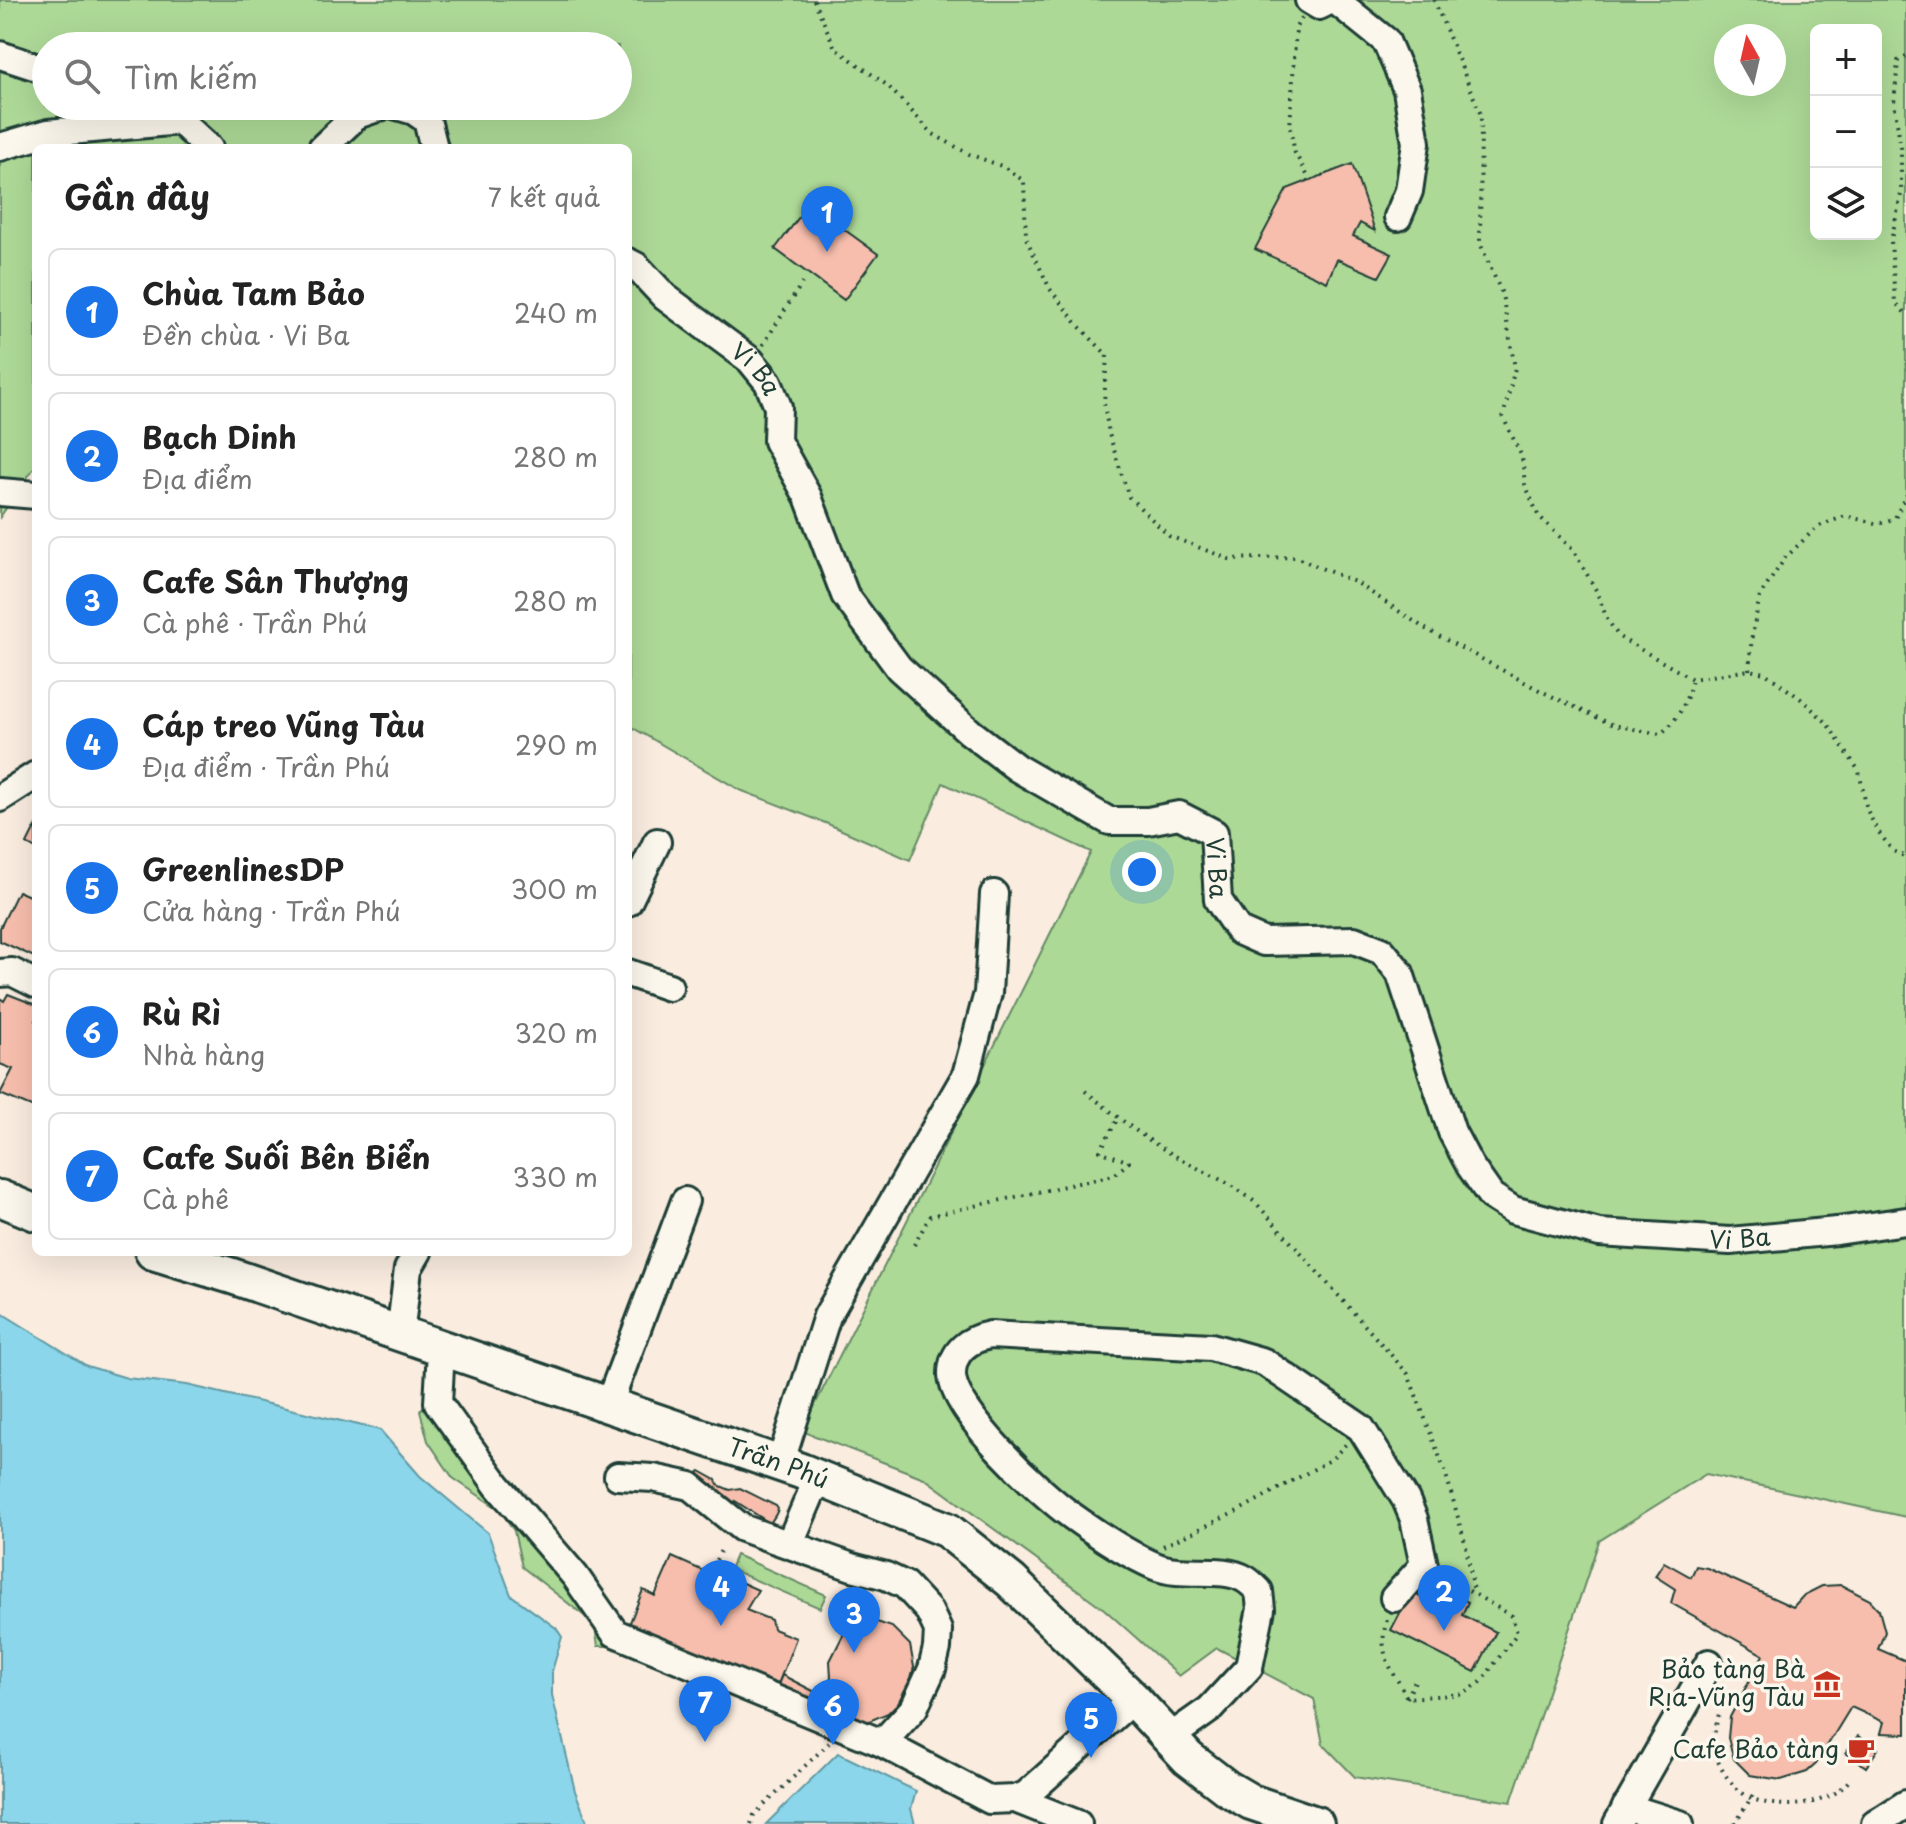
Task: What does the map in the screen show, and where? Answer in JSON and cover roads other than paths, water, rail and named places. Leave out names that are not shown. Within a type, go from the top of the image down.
[{"type":"main road","points":[[0,1198],[32,1211]]},
{"type":"main road","name":"Trần Phú","points":[[166,1256],[818,1477],[947,1530],[1011,1581],[1133,1699],[1188,1758],[1251,1802],[1316,1824]]},
{"type":"street","points":[[1322,1],[1386,41],[1407,90],[1416,143],[1409,191],[1398,217]]},
{"type":"street","points":[[0,55],[32,65]]},
{"type":"street","points":[[326,144],[352,120]]},
{"type":"street","points":[[427,120],[433,144]]},
{"type":"street","points":[[0,147],[48,133],[180,121],[205,144]]},
{"type":"street","name":"Vi Ba","points":[[632,264],[665,297],[750,360],[768,382],[778,407],[777,441],[808,497],[845,595],[899,668],[970,732],[1017,768],[1109,821],[1148,821],[1179,815],[1214,833],[1218,900],[1239,931],[1264,942],[1354,940],[1382,951],[1400,973],[1452,1132],[1491,1196],[1513,1210],[1599,1233],[1730,1241],[1906,1221]]},
{"type":"street","points":[[0,492],[32,495]]},
{"type":"street","points":[[0,798],[32,778]]},
{"type":"street","points":[[632,894],[657,842]]},
{"type":"street","points":[[780,1464],[827,1316],[966,1075],[988,993],[994,894]]},
{"type":"street","points":[[0,973],[12,972],[32,982]]},
{"type":"street","points":[[632,974],[669,987]]},
{"type":"street","points":[[608,1406],[685,1201]]},
{"type":"street","points":[[400,1335],[408,1269],[416,1256]]},
{"type":"street","points":[[1169,1738],[1210,1709],[1249,1667],[1261,1609],[1259,1591],[1244,1578],[1178,1573],[1157,1567],[1070,1515],[987,1440],[957,1397],[952,1374],[959,1350],[973,1338],[990,1335],[1211,1347],[1264,1362],[1361,1428],[1406,1500],[1414,1519],[1424,1565],[1394,1598]]},
{"type":"street","points":[[441,1350],[438,1403],[497,1485],[575,1576],[615,1633],[882,1743],[990,1800],[1015,1799],[1026,1795],[1133,1699]]},
{"type":"street","points":[[618,1476],[653,1478],[690,1486],[742,1528],[905,1585],[929,1611],[938,1630],[937,1648],[932,1669],[914,1708],[882,1743]]},
{"type":"street","points":[[790,1543],[818,1477]]},
{"type":"street","points":[[1680,1824],[1621,1816],[1709,1663]]},
{"type":"street","points":[[1015,1799],[1078,1824]]},
{"type":"street","points":[[1875,1824],[1906,1804]]},
{"type":"water","points":[[0,1312],[87,1366],[127,1378],[187,1385],[380,1430],[420,1476],[488,1533],[511,1595],[556,1628],[562,1637],[552,1671],[552,1695],[575,1791],[588,1824],[0,1824]]},
{"type":"water","points":[[838,1753],[916,1791],[911,1809],[915,1824],[766,1824]]},
{"type":"place","name":"Chùa Tam Bảo","points":[[827,252]]},
{"type":"place","name":"Cáp treo Vũng Tàu","points":[[721,1626]]},
{"type":"place","name":"Bạch Dinh","points":[[1444,1631]]},
{"type":"place","name":"Cafe Sân Thượng","points":[[854,1653]]},
{"type":"place","name":"Bảo tàng Bà Rịa-Vũng Tàu","points":[[1827,1684]]},
{"type":"place","name":"Cafe Suối Bên Biển","points":[[705,1742]]},
{"type":"place","name":"Rù Rì","points":[[833,1745]]},
{"type":"place","name":"Cafe Bảo tàng","points":[[1861,1750]]},
{"type":"place","name":"GreenlinesDP","points":[[1091,1758]]}]
